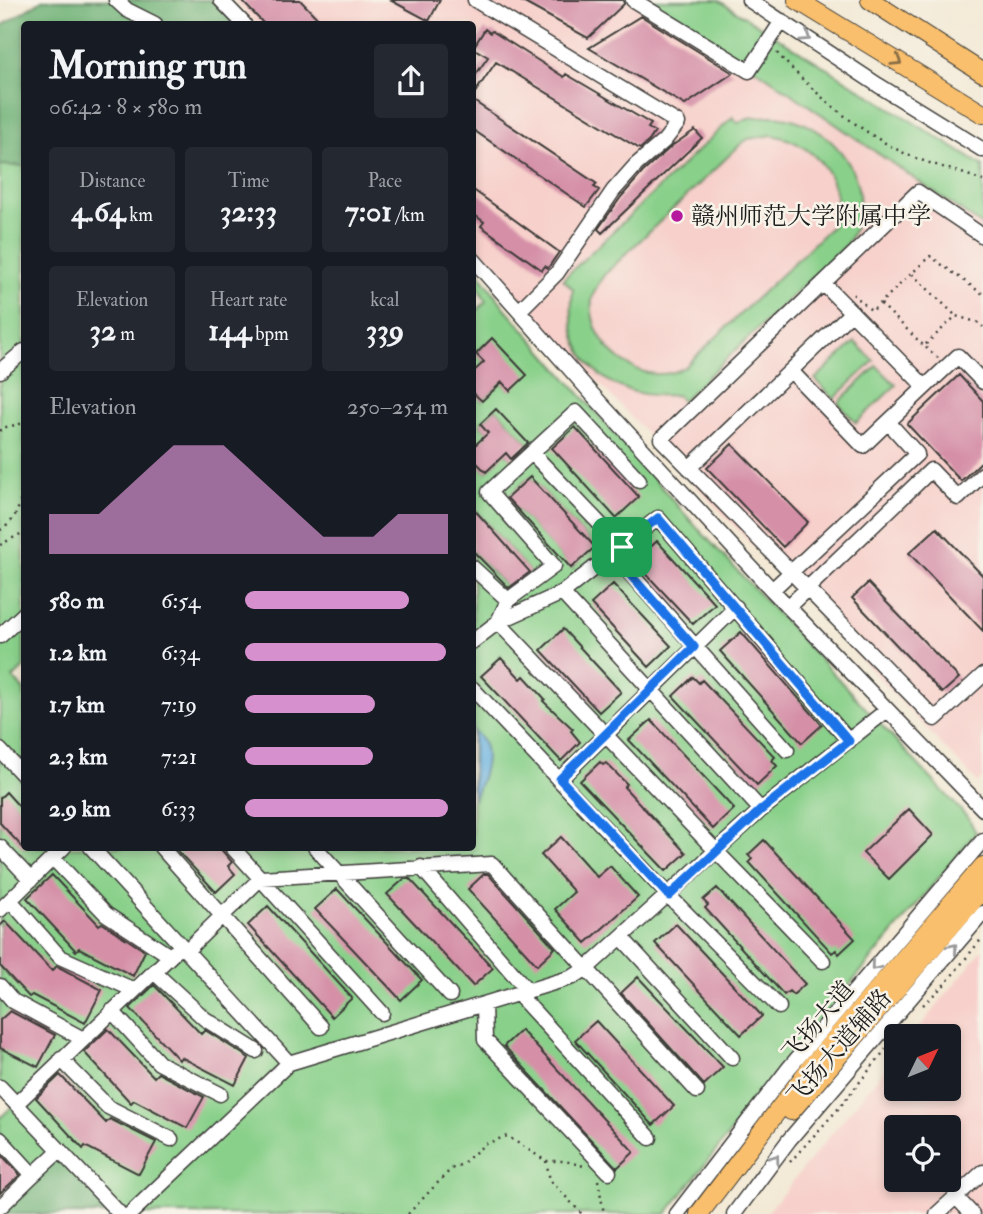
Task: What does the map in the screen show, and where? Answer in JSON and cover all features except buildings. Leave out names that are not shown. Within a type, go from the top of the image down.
[{"type":"main road","points":[[797,0],[983,114]]},
{"type":"main road","points":[[870,0],[982,69]]},
{"type":"main road","name":"飞扬大道","points":[[707,1210],[814,1063],[983,866]]},
{"type":"main road","name":"飞扬大道","points":[[707,1210],[983,889]]},
{"type":"street","points":[[116,0],[127,10],[149,21]]},
{"type":"street","points":[[221,0],[241,21]]},
{"type":"street","points":[[475,0],[678,123],[664,141],[620,183],[557,273],[520,310]]},
{"type":"street","points":[[633,0],[749,71],[782,21]]},
{"type":"street","points":[[749,0],[983,150]]},
{"type":"street","points":[[983,236],[918,192],[660,439],[936,719],[983,675]]},
{"type":"street","points":[[476,262],[592,394],[772,590],[983,809]]},
{"type":"street","points":[[823,283],[925,387]]},
{"type":"street","points":[[689,468],[791,370],[847,308]]},
{"type":"street","points":[[0,372],[21,354]]},
{"type":"street","points":[[791,370],[863,446],[958,356],[983,382]]},
{"type":"street","points":[[498,622],[508,600],[554,566],[489,492],[576,412],[639,480]]},
{"type":"street","points":[[888,422],[958,498],[983,474]]},
{"type":"street","points":[[533,453],[694,647],[787,750]]},
{"type":"street","points":[[772,590],[918,454]]},
{"type":"street","points":[[788,607],[931,470]]},
{"type":"street","points":[[476,639],[498,622],[562,593],[658,518],[849,741]]},
{"type":"street","points":[[476,571],[508,600]]},
{"type":"street","points":[[562,593],[761,810]]},
{"type":"street","points":[[560,779],[736,607]]},
{"type":"street","points":[[0,636],[21,618]]},
{"type":"street","points":[[498,622],[823,961]]},
{"type":"street","points":[[476,692],[669,896],[779,1007]]},
{"type":"street","points":[[130,1214],[289,1063],[573,977],[587,968],[761,810],[887,710]]},
{"type":"street","points":[[0,750],[21,773]]},
{"type":"street","name":"飞扬大道辅路","points":[[677,1214],[789,1068],[983,840]]},
{"type":"street","points":[[0,846],[31,880]]},
{"type":"street","points":[[60,851],[5,905],[60,957],[134,990]]},
{"type":"street","points":[[94,851],[179,951],[289,1063]]},
{"type":"street","points":[[165,851],[321,1027]]},
{"type":"street","points":[[236,851],[382,1013]]},
{"type":"street","points":[[319,851],[450,995]]},
{"type":"street","points":[[53,858],[106,914],[179,951]]},
{"type":"street","points":[[16,1104],[134,990],[223,915],[261,878],[492,864],[697,1091]]},
{"type":"street","points":[[421,867],[523,992],[650,1138]]},
{"type":"street","points":[[906,930],[957,897]]},
{"type":"street","name":"飞扬大道辅路","points":[[734,1213],[789,1140],[983,913]]},
{"type":"street","points":[[622,939],[732,1058]]},
{"type":"street","points":[[918,989],[937,941]]},
{"type":"street","points":[[154,972],[205,1019],[256,1051]]},
{"type":"street","points":[[0,986],[13,1001],[83,1039]]},
{"type":"street","points":[[484,1004],[485,1040],[601,1172]]},
{"type":"street","points":[[112,1011],[159,1063],[220,1094]]},
{"type":"street","points":[[61,1059],[108,1107],[172,1139]]},
{"type":"street","points":[[0,1087],[120,1214]]},
{"type":"street","points":[[0,1139],[33,1175]]},
{"type":"street","points":[[707,1210],[729,1145]]},
{"type":"street","points":[[0,1207],[60,1150]]},
{"type":"street","points":[[937,1214],[983,1172]]},
{"type":"street","points":[[956,1197],[972,1214]]},
{"type":"path","points":[[768,43],[831,107],[853,122],[906,154],[983,181]]},
{"type":"path","points":[[847,308],[853,293],[872,311],[930,256],[983,292]]},
{"type":"path","points":[[912,274],[956,316],[980,323],[983,327]]},
{"type":"path","points":[[881,303],[946,367]]},
{"type":"path","points":[[924,346],[956,316]]},
{"type":"path","points":[[0,431],[2,428],[21,424]]},
{"type":"path","points":[[0,530],[10,524],[18,510],[21,490]]},
{"type":"path","points":[[0,545],[21,534]]},
{"type":"path","points":[[919,1009],[946,982],[983,937]]},
{"type":"path","points":[[787,1166],[884,1055]]},
{"type":"path","points":[[408,1214],[451,1169],[462,1164],[496,1138],[507,1136],[546,1161],[565,1161],[584,1166]]},
{"type":"path","points":[[546,1161],[550,1180],[582,1214]]},
{"type":"path","points":[[601,1172],[599,1184],[604,1214]]},
{"type":"shaded area","points":[[233,0],[646,0],[763,74],[983,226],[983,777],[978,783],[476,253],[476,21],[254,21]]},
{"type":"shaded area","points":[[983,949],[983,1214],[766,1214],[884,1070],[884,1101],[961,1101],[961,1024],[922,1024]]},
{"type":"green space","points":[[42,0],[211,0],[233,21],[21,21],[21,166],[0,165],[0,27]]},
{"type":"green space","points":[[646,0],[718,0],[983,166],[983,226],[763,74]]},
{"type":"green space","points":[[733,117],[738,123],[748,118],[789,118],[806,124],[835,145],[854,174],[859,191],[859,209],[851,237],[846,245],[682,401],[677,395],[652,395],[630,391],[611,382],[595,370],[583,355],[575,336],[573,289],[563,279]],"holes":[[[772,135],[787,139],[814,156],[832,180],[836,195],[832,226],[685,367],[668,373],[652,373],[635,369],[620,360],[598,333],[593,317],[592,300],[604,275],[741,144],[748,139]]]},
{"type":"green space","points":[[0,165],[21,166],[21,670],[13,678],[21,687],[21,851],[476,851],[476,553],[512,594],[533,576],[476,510],[476,461],[486,472],[503,451],[514,461],[530,445],[496,409],[480,424],[490,435],[476,446],[476,395],[482,401],[497,387],[500,380],[510,390],[492,339],[476,353],[476,312],[486,301],[478,288],[476,290],[476,269],[506,309],[691,521],[969,819],[976,833],[785,1063],[666,1214],[120,1214],[33,1175],[0,1139],[0,1118],[15,1104],[0,1087]],"holes":[[[530,477],[594,546],[572,568],[507,498]]]},
{"type":"green space","points":[[855,342],[874,361],[834,399],[815,379]]},
{"type":"green space","points":[[476,353],[486,364],[476,371]]},
{"type":"green space","points":[[877,366],[896,385],[856,423],[838,403]]},
{"type":"green space","points":[[60,1150],[120,1214],[0,1214],[0,1207]]},
{"type":"water","points":[[476,734],[486,755],[476,793]]},
{"type":"place","name":"赣州师范大学附属中学","points":[[677,216]]},
{"type":"route","points":[[658,518],[849,741],[761,810],[669,896],[560,779],[694,647],[612,554],[622,547],[658,518]]}]
